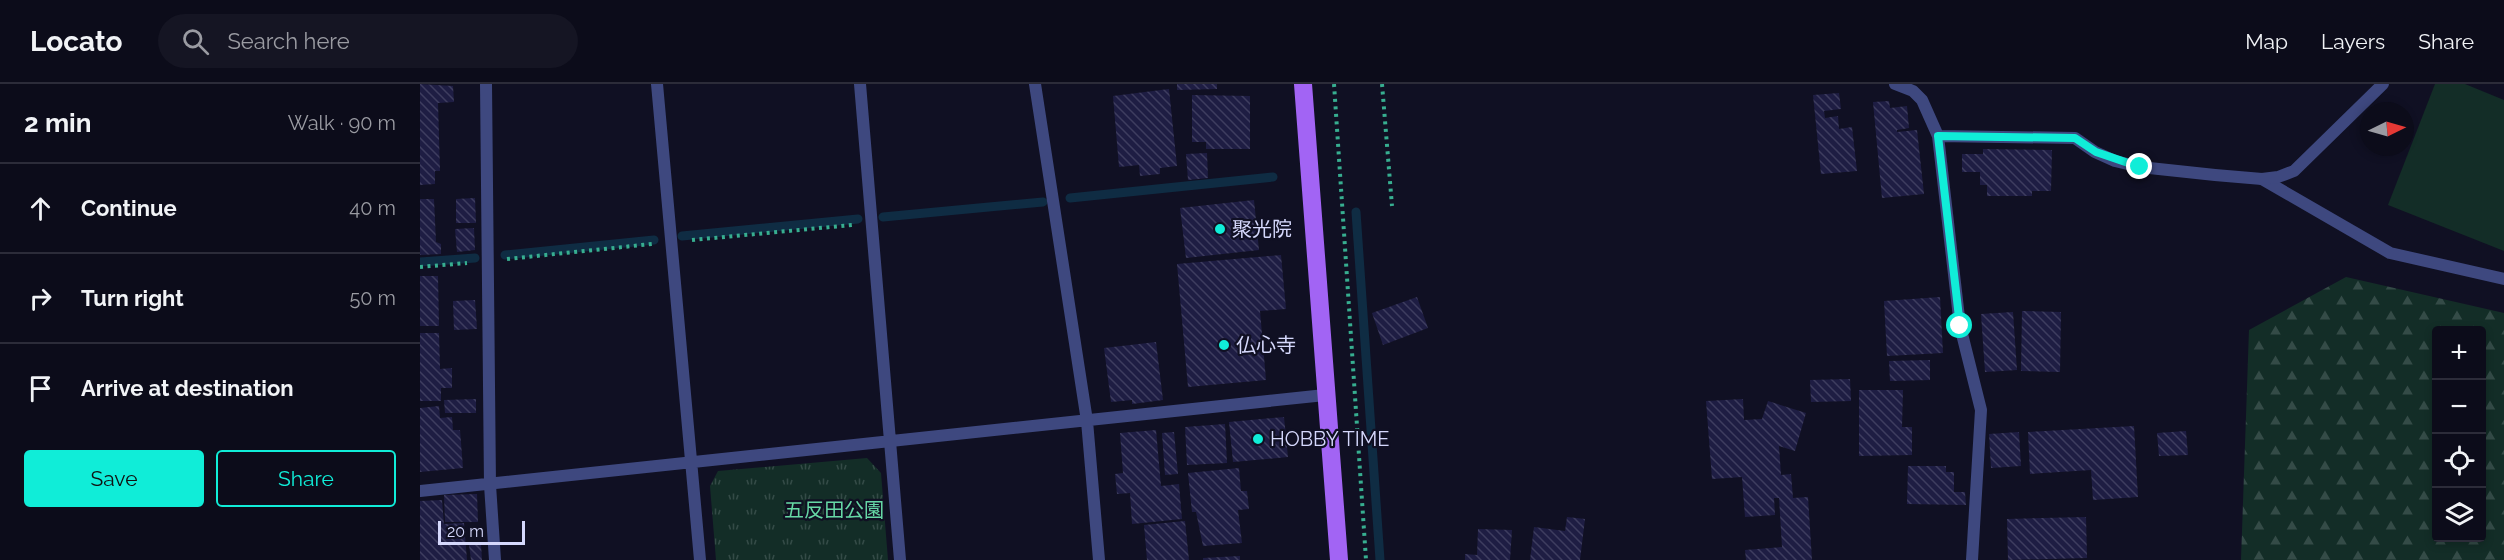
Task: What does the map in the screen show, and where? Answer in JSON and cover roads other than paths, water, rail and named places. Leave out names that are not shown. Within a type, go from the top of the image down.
[{"type":"main road","points":[[1302,84],[1324,395],[1339,560]]},
{"type":"street","points":[[486,84],[490,485],[495,560]]},
{"type":"street","points":[[657,84],[700,560]]},
{"type":"street","points":[[860,84],[900,560]]},
{"type":"street","points":[[1035,84],[1087,421],[1099,560]]},
{"type":"street","points":[[1895,84],[1916,87],[1938,136],[1960,326],[1981,410],[1972,560]]},
{"type":"street","points":[[1938,136],[2075,138],[2096,152],[2140,167],[2262,179],[2278,177],[2294,171],[2384,84]]},
{"type":"street","points":[[2262,179],[2390,253],[2504,279]]},
{"type":"street","points":[[420,491],[1324,395]]},
{"type":"waterway","points":[[1070,198],[1273,177]]},
{"type":"waterway","points":[[883,217],[1043,202]]},
{"type":"waterway","points":[[1356,212],[1380,560]]},
{"type":"waterway","points":[[682,236],[858,219]]},
{"type":"waterway","points":[[505,255],[654,240]]},
{"type":"waterway","points":[[420,262],[475,258]]},
{"type":"place","name":"聚光院","points":[[1220,229]]},
{"type":"place","name":"仏心寺","points":[[1224,345]]},
{"type":"place","name":"HOBBY TIME","points":[[1258,439]]},
{"type":"park label","name":"五反田公園","points":[[834,510]]}]
